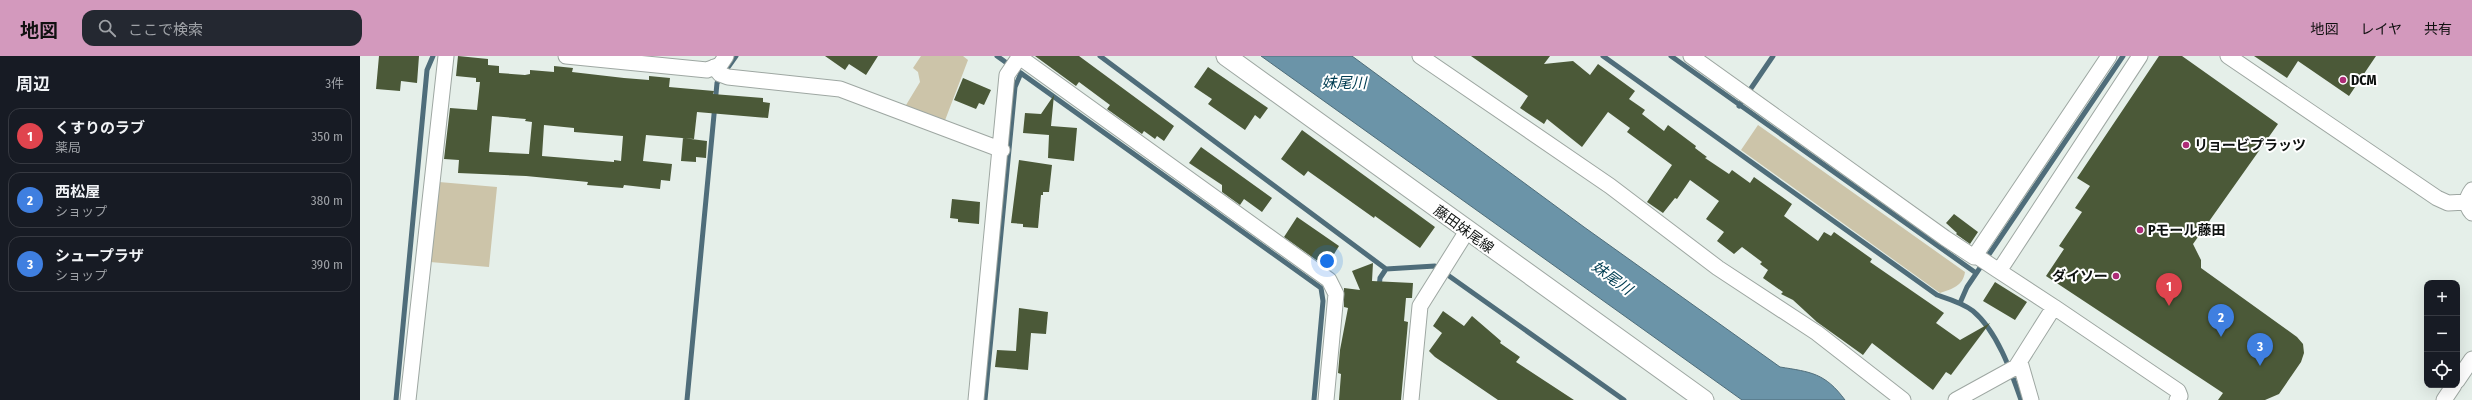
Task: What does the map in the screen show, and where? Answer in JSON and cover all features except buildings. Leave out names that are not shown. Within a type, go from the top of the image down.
[{"type":"main road","name":"藤田妹尾線","points":[[1226,56],[1467,231],[1704,400]]},
{"type":"street","points":[[408,400],[446,56]]},
{"type":"street","points":[[566,56],[707,70],[840,89],[1002,150]]},
{"type":"street","points":[[720,73],[720,65],[726,56]]},
{"type":"street","points":[[1420,56],[1610,186],[1718,268],[1817,333],[1903,400]]},
{"type":"street","points":[[1691,56],[1945,238],[1986,262],[2178,391],[2180,396],[2177,400]]},
{"type":"street","points":[[1986,262],[2110,56]]},
{"type":"street","points":[[1986,262],[2140,56]]},
{"type":"street","points":[[2228,56],[2437,198],[2448,203],[2470,202]]},
{"type":"street","points":[[976,400],[1002,150],[1016,60],[1329,280],[1336,294],[1326,400]]},
{"type":"street","points":[[1411,400],[1420,306],[1467,231]]},
{"type":"street","points":[[1956,400],[2018,364],[2054,308]]},
{"type":"street","points":[[2460,377],[2472,359]]},
{"type":"street","points":[[2018,364],[2031,400]]},
{"type":"street","points":[[2444,400],[2452,388]]},
{"type":"shaded area","points":[[921,56],[963,56],[968,60],[944,123],[903,110],[920,82],[918,72],[913,68]]},
{"type":"shaded area","points":[[1758,125],[1965,272],[1962,281],[1953,288],[1940,293],[1741,150]]},
{"type":"shaded area","points":[[439,182],[497,187],[489,267],[430,262]]},
{"type":"water","name":"妹尾川","points":[[1261,56],[1352,56],[1584,227],[1780,367],[1800,370],[1817,375],[1831,384],[1845,400],[1742,400]]},
{"type":"waterway","points":[[396,400],[427,70],[433,56]]},
{"type":"waterway","points":[[687,400],[717,83],[736,56]]},
{"type":"waterway","points":[[997,56],[1321,288],[1323,301],[1314,400]]},
{"type":"waterway","points":[[1100,56],[1386,269],[1435,266],[1624,400]]},
{"type":"waterway","points":[[1603,56],[1937,295],[1960,303],[1973,311],[1982,319],[1996,340],[2008,364],[2021,400]]},
{"type":"waterway","points":[[1671,56],[1976,273]]},
{"type":"waterway","points":[[1739,106],[1773,56]]},
{"type":"waterway","points":[[1960,303],[1967,287],[2123,56]]},
{"type":"waterway","points":[[985,400],[1015,87],[1021,73]]},
{"type":"waterway","points":[[1379,288],[1380,278],[1386,269]]},
{"type":"place","name":"DCM","points":[[2343,80]]},
{"type":"place","name":"リョービプラッツ","points":[[2186,145]]},
{"type":"place","name":"Pモール藤田","points":[[2140,230]]},
{"type":"place","name":"ダイソー","points":[[2116,276]]},
{"type":"place","name":"くすりのラブ","points":[[2169,306]]},
{"type":"place","name":"西松屋","points":[[2221,337]]},
{"type":"place","name":"シュープラザ","points":[[2260,366]]}]
